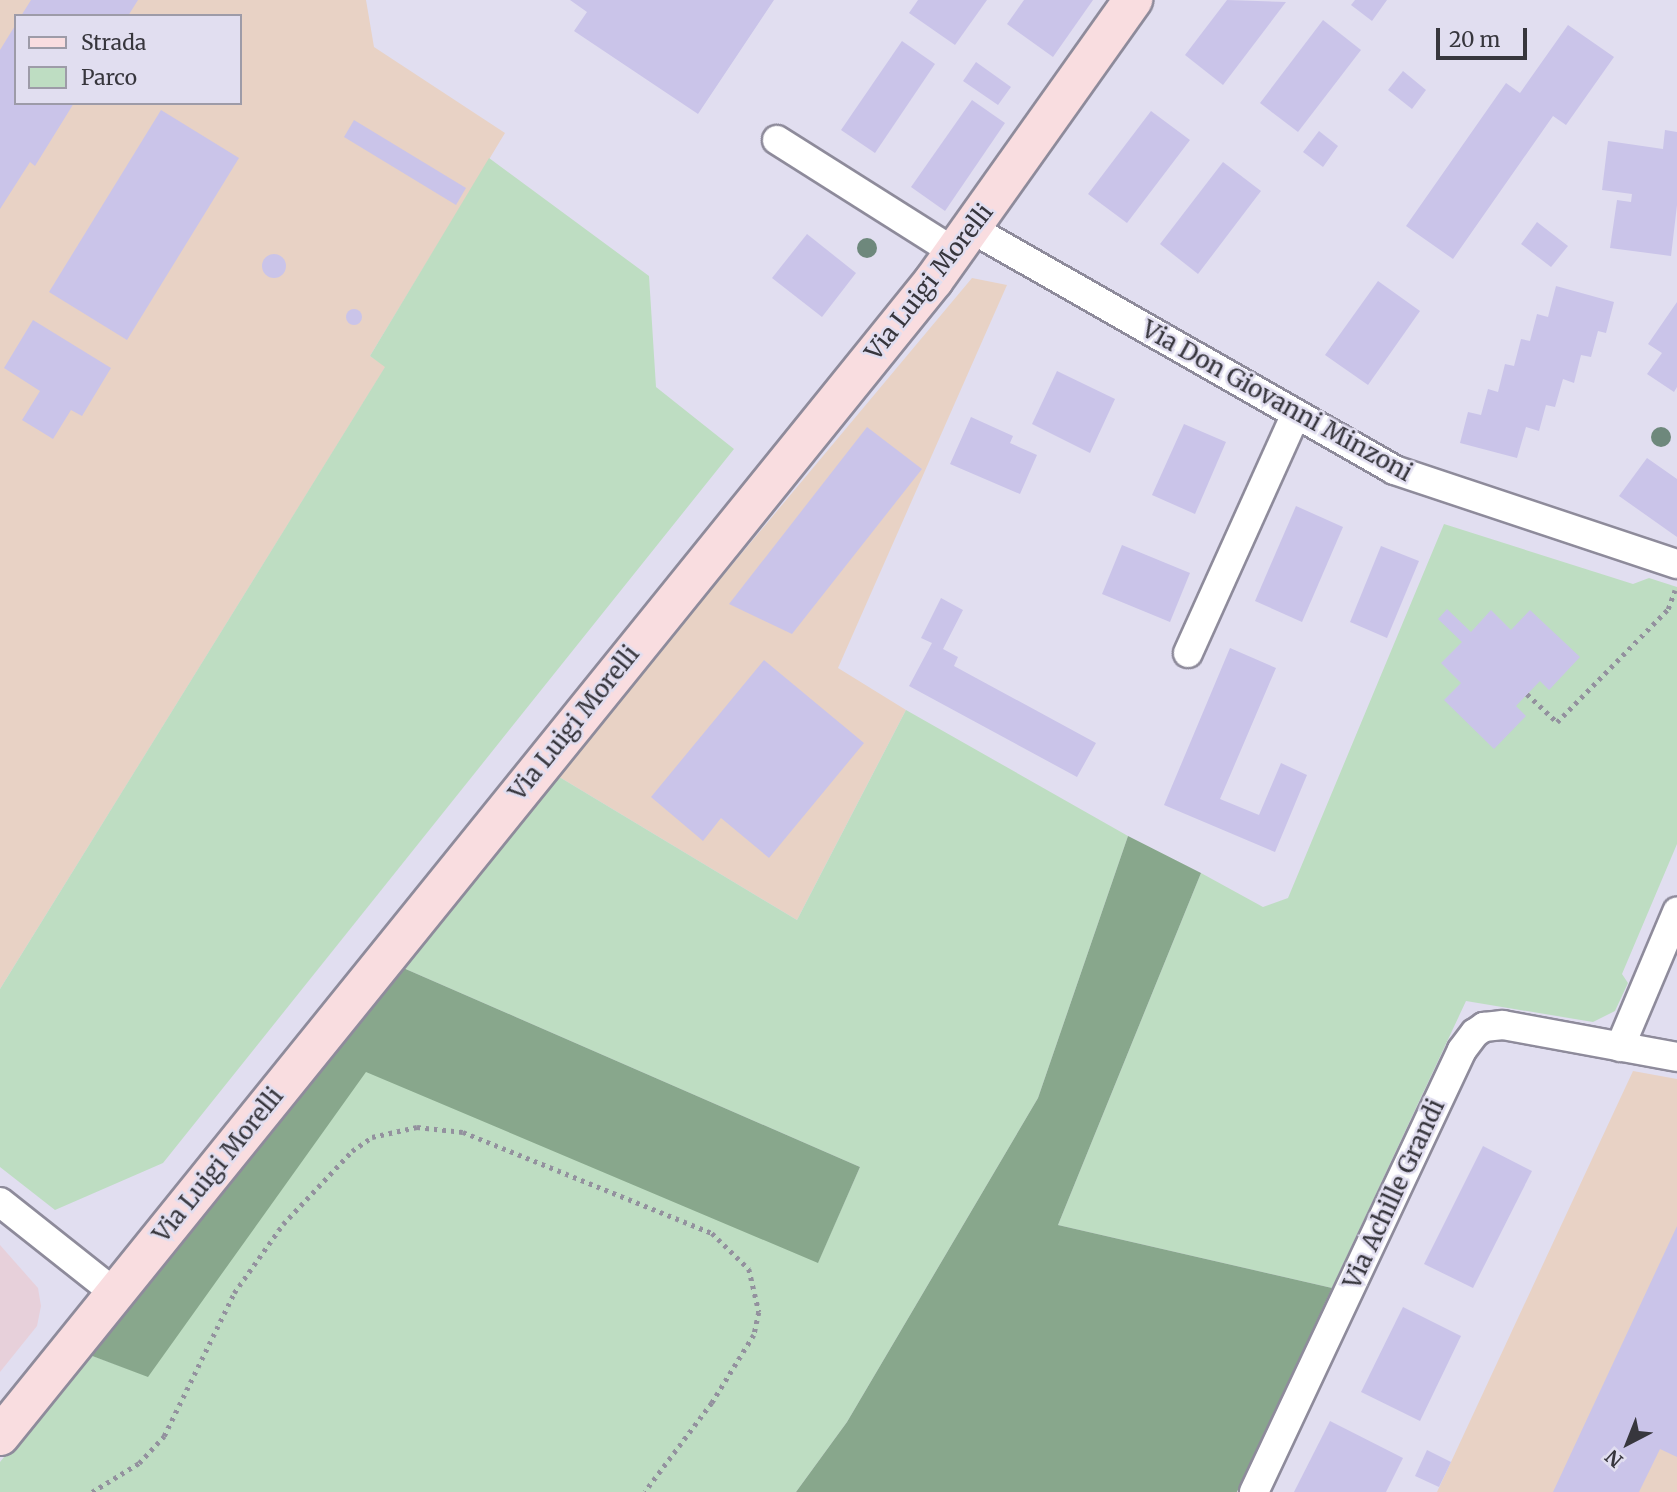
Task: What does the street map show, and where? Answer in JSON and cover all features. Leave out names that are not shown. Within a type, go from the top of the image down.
[{"type":"street","name":"Via Luigi Morelli","points":[[0,1436],[953,254],[1133,0]]},
{"type":"street","name":"Via Don Giovanni Minzoni","points":[[777,140],[953,254],[1295,416],[1394,470],[1676,575]]},
{"type":"street","points":[[1188,653],[1295,416]]},
{"type":"street","points":[[1620,1047],[1677,912]]},
{"type":"street","name":"Via Achille Grandi","points":[[1254,1492],[1469,1040],[1484,1027],[1503,1025],[1677,1057]]},
{"type":"street","points":[[0,1202],[115,1293]]},
{"type":"path","points":[[1527,694],[1557,722],[1668,609],[1676,575]]},
{"type":"path","points":[[92,1492],[139,1463],[164,1436],[234,1293],[283,1224],[352,1151],[372,1138],[417,1127],[463,1132],[712,1233],[749,1269],[760,1312],[754,1335],[712,1404],[645,1492]]},
{"type":"shaded area","points":[[0,0],[366,0],[374,47],[505,133],[370,356],[386,366],[0,989]]},
{"type":"shaded area","points":[[972,278],[1007,285],[838,668],[906,710],[797,920],[556,775]]},
{"type":"shaded area","points":[[1633,1071],[1677,1079],[1677,1492],[1437,1492]]},
{"type":"shaded area","points":[[0,1245],[38,1288],[41,1306],[37,1326],[0,1372]]},
{"type":"green space","points":[[489,158],[649,276],[656,387],[734,449],[163,1163],[55,1210],[0,1167],[0,989],[385,367],[370,356]]},
{"type":"green space","points":[[1444,524],[1633,584],[1649,578],[1677,587],[1677,844],[1622,974],[1628,983],[1615,1011],[1593,1022],[1466,1001],[1332,1288],[1058,1225],[1201,873],[1263,907],[1288,898]]},
{"type":"green space","points":[[906,710],[1128,836],[1038,1098],[847,1422],[796,1492],[0,1492],[0,1462],[87,1354],[148,1376],[366,1071],[818,1262],[860,1167],[401,967],[556,775],[797,920]]},
{"type":"green space","points":[[1128,836],[1201,873],[1058,1225],[1332,1288],[1237,1492],[796,1492],[847,1422],[1038,1098]]},
{"type":"green space","points":[[401,967],[860,1167],[818,1263],[366,1072],[148,1377],[87,1354]]},
{"type":"building","points":[[31,0],[138,0],[129,14],[22,14]]},
{"type":"building","points":[[570,0],[774,0],[698,114],[574,31],[587,12]]},
{"type":"building","points":[[918,0],[987,0],[955,45],[909,13]]},
{"type":"building","points":[[1024,0],[1093,0],[1053,57],[1007,24]]},
{"type":"building","points":[[1227,0],[1286,2],[1223,85],[1185,55]]},
{"type":"building","points":[[1355,0],[1387,0],[1372,21],[1351,5]]},
{"type":"building","points":[[1323,20],[1361,50],[1298,132],[1260,103]]},
{"type":"building","points":[[1568,25],[1614,57],[1566,125],[1553,116],[1453,259],[1406,226],[1506,83],[1520,93]]},
{"type":"building","points":[[14,27],[14,105],[73,105],[35,166],[30,162],[0,209],[0,50]]},
{"type":"building","points":[[902,41],[935,64],[875,153],[841,130]]},
{"type":"building","points":[[976,62],[1011,87],[998,105],[963,81]]},
{"type":"building","points":[[1403,71],[1426,90],[1412,109],[1388,90]]},
{"type":"building","points":[[972,100],[1005,123],[945,211],[911,187]]},
{"type":"building","points":[[161,110],[239,158],[127,340],[49,292]]},
{"type":"building","points":[[1151,111],[1190,140],[1127,223],[1088,194]]},
{"type":"building","points":[[354,120],[466,188],[456,205],[344,137]]},
{"type":"building","points":[[1665,130],[1677,132],[1677,205],[1671,256],[1610,248],[1617,200],[1631,202],[1632,194],[1602,190],[1608,141],[1663,149]]},
{"type":"building","points":[[1319,131],[1338,146],[1323,167],[1303,152]]},
{"type":"building","points":[[1223,162],[1261,191],[1198,274],[1160,244]]},
{"type":"building","points":[[1537,222],[1568,246],[1551,267],[1521,244]]},
{"type":"building","points":[[807,234],[856,273],[822,317],[772,278]]},
{"type":"building","points":[[274,254],[283,257],[286,266],[283,275],[274,278],[265,275],[262,266],[265,257]]},
{"type":"building","points":[[1378,281],[1420,311],[1368,385],[1325,355]]},
{"type":"building","points":[[1556,286],[1614,302],[1606,333],[1598,331],[1591,357],[1581,355],[1574,383],[1563,379],[1555,407],[1546,405],[1539,431],[1526,427],[1517,458],[1460,443],[1468,412],[1481,415],[1488,389],[1498,392],[1505,364],[1514,366],[1521,339],[1530,341],[1537,314],[1548,317]]},
{"type":"building","points":[[1677,302],[1677,387],[1674,392],[1647,374],[1662,353],[1648,344]]},
{"type":"building","points":[[354,309],[362,317],[354,325],[346,317]]},
{"type":"building","points":[[33,320],[111,368],[82,416],[71,410],[53,439],[22,420],[40,391],[4,368]]},
{"type":"building","points":[[1057,371],[1115,399],[1090,453],[1032,424]]},
{"type":"building","points":[[971,417],[1013,436],[1010,443],[1037,455],[1020,494],[950,464]]},
{"type":"building","points":[[1184,424],[1226,442],[1195,514],[1152,495]]},
{"type":"building","points":[[867,427],[922,469],[792,634],[729,604]]},
{"type":"building","points":[[1647,458],[1677,479],[1677,537],[1619,496]]},
{"type":"building","points":[[1296,506],[1343,527],[1302,622],[1255,601]]},
{"type":"building","points":[[1122,545],[1190,573],[1170,622],[1102,594]]},
{"type":"building","points":[[1381,546],[1419,561],[1387,638],[1350,622]]},
{"type":"building","points":[[941,598],[963,610],[943,649],[958,657],[954,666],[1096,743],[1077,777],[909,686],[932,643],[921,638]]},
{"type":"building","points":[[1447,609],[1471,632],[1491,610],[1511,630],[1530,610],[1580,657],[1549,690],[1540,681],[1516,706],[1526,716],[1494,749],[1444,700],[1461,683],[1441,663],[1462,642],[1438,619]]},
{"type":"building","points":[[1230,648],[1276,668],[1220,799],[1259,815],[1281,763],[1307,775],[1275,852],[1164,805]]},
{"type":"building","points":[[764,660],[864,743],[769,858],[721,818],[703,841],[651,797]]},
{"type":"building","points":[[1483,1146],[1532,1171],[1473,1288],[1424,1264]]},
{"type":"building","points":[[1677,1226],[1677,1457],[1660,1449],[1639,1492],[1553,1492]]},
{"type":"building","points":[[1403,1307],[1461,1336],[1420,1421],[1361,1392]]},
{"type":"building","points":[[1330,1421],[1403,1458],[1386,1492],[1294,1492]]},
{"type":"building","points":[[1427,1450],[1451,1462],[1439,1487],[1415,1476]]}]
